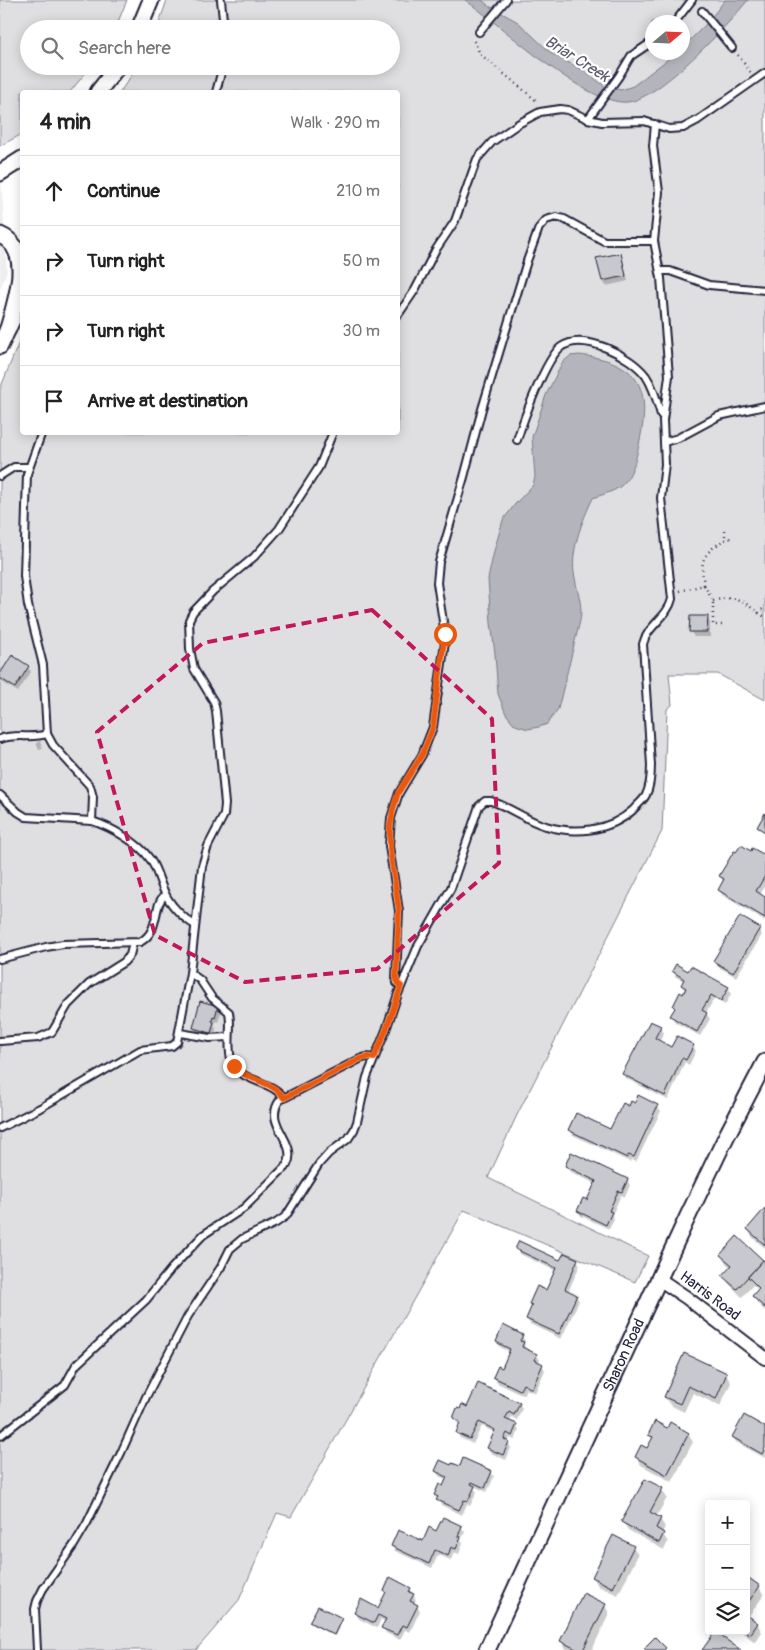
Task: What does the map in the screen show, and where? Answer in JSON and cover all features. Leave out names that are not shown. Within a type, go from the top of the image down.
[{"type":"street","points":[[143,20],[151,0]]},
{"type":"street","points":[[100,90],[111,75]]},
{"type":"street","points":[[0,173],[20,160]]},
{"type":"street","points":[[0,235],[14,245],[17,250],[20,266],[17,296],[8,329]]},
{"type":"street","points":[[0,346],[20,304]]},
{"type":"street","name":"Sharon Road","points":[[487,1650],[726,1137],[765,1062]]},
{"type":"street","name":"Harris Road","points":[[659,1279],[765,1358]]},
{"type":"lane","points":[[221,0],[223,20]]},
{"type":"lane","points":[[479,32],[506,0]]},
{"type":"lane","points":[[680,15],[692,0]]},
{"type":"lane","points":[[702,11],[732,48]]},
{"type":"lane","points":[[588,118],[619,76],[630,56],[645,46]]},
{"type":"lane","points":[[400,312],[415,290],[435,251],[455,221],[471,174],[480,155],[492,142],[506,132],[526,119],[542,112],[564,109],[588,118],[607,122],[644,121],[674,129],[686,127],[765,73]]},
{"type":"lane","points":[[217,90],[221,75]]},
{"type":"lane","points":[[37,1650],[35,1609],[37,1601],[87,1523],[151,1386],[188,1316],[221,1267],[230,1249],[242,1239],[276,1223],[286,1216],[319,1164],[352,1134],[357,1122],[363,1090],[401,986],[418,946],[451,888],[477,810],[482,803],[494,802],[544,826],[577,831],[600,828],[618,822],[626,817],[644,799],[649,784],[651,765],[643,644],[646,636],[670,606],[672,594],[660,498],[665,464],[663,416],[669,376],[660,271],[654,241],[659,192],[653,146],[656,124]]},
{"type":"lane","points":[[401,986],[396,978],[399,910],[389,846],[393,810],[398,793],[422,755],[433,727],[445,642],[437,583],[439,562],[482,409],[527,261],[539,228],[543,222],[552,218],[564,219],[604,241],[654,241]]},
{"type":"lane","points":[[660,271],[670,272],[709,285],[765,290]]},
{"type":"lane","points":[[517,440],[533,397],[553,358],[560,348],[570,344],[600,344],[633,363],[649,381],[663,416]]},
{"type":"lane","points":[[664,442],[678,438],[719,416],[765,406]]},
{"type":"lane","points":[[41,435],[27,474],[24,576],[28,605],[43,664],[47,734],[53,745],[90,786],[93,797],[92,821]]},
{"type":"lane","points":[[0,1128],[40,1108],[140,1050],[175,1045],[180,1033],[190,974],[204,859],[224,816],[225,804],[216,711],[214,702],[194,669],[188,623],[193,612],[213,591],[254,557],[279,529],[316,472],[332,435]]},
{"type":"lane","points":[[0,476],[14,467],[29,467]]},
{"type":"lane","points":[[0,739],[8,736],[47,734]]},
{"type":"lane","points":[[0,795],[20,814],[26,817],[92,821],[123,836],[143,850],[154,864],[165,896],[188,921],[196,925]]},
{"type":"lane","points":[[0,959],[63,944],[133,943],[143,940],[154,924],[161,899],[165,896]]},
{"type":"lane","points":[[0,1041],[38,1038],[52,1032],[68,1005],[89,984],[124,962],[130,955],[133,943]]},
{"type":"lane","points":[[190,974],[197,977],[212,998],[229,1012],[231,1058],[235,1068],[247,1076],[276,1089],[284,1098]]},
{"type":"lane","points":[[180,1033],[210,1038],[229,1037]]},
{"type":"lane","points":[[0,1436],[61,1389],[79,1362],[146,1300],[172,1268],[203,1235],[244,1208],[287,1165],[290,1159],[290,1152],[278,1130],[274,1115],[278,1103],[284,1098],[360,1059],[374,1058]]},
{"type":"path","points":[[479,32],[474,42],[480,54],[535,99],[542,112]]},
{"type":"path","points":[[732,48],[756,80]]},
{"type":"path","points":[[725,530],[725,539]]},
{"type":"path","points":[[723,625],[713,625],[713,601],[704,585],[703,561],[707,553],[725,539],[732,538]]},
{"type":"path","points":[[672,594],[704,585]]},
{"type":"path","points":[[713,601],[724,598],[739,598],[765,617]]},
{"type":"path","points":[[758,613],[765,608]]},
{"type":"highlighted area","points":[[372,610],[492,719],[499,863],[377,969],[245,982],[155,935],[97,732],[203,643]]},
{"type":"shaded area","points":[[0,0],[127,0],[119,20],[20,20],[20,75],[84,75],[72,90],[20,90],[20,135],[0,146]]},
{"type":"shaded area","points":[[167,0],[765,0],[765,700],[718,674],[669,674],[672,705],[667,709],[662,831],[517,1115],[488,1178],[648,1256],[635,1282],[464,1210],[291,1517],[277,1513],[239,1600],[196,1650],[0,1650],[0,389],[20,340],[20,435],[400,435],[400,90],[121,90],[132,75],[400,75],[400,20],[160,20]]},
{"type":"shaded area","points":[[465,0],[482,0],[518,22],[552,54],[583,70],[606,87],[621,90],[633,86],[667,60],[690,60],[690,40],[707,23],[725,0],[748,0],[725,26],[692,59],[674,75],[641,98],[628,102],[610,100],[589,91],[567,78]]},
{"type":"shaded area","points":[[0,163],[7,271],[0,290]]},
{"type":"shaded area","points":[[579,355],[614,363],[627,370],[641,390],[644,404],[643,421],[633,468],[627,479],[618,488],[593,498],[578,537],[575,548],[574,568],[581,604],[581,615],[558,709],[547,724],[528,729],[515,725],[506,714],[498,694],[488,579],[503,520],[533,485],[535,477],[532,437],[546,395],[562,363],[570,356]]},
{"type":"building","points":[[621,253],[626,276],[602,281],[596,258]]},
{"type":"building","points":[[690,616],[708,616],[707,632],[689,632]]},
{"type":"building","points":[[12,655],[29,666],[15,688],[0,678],[0,674]]},
{"type":"building","points":[[765,813],[765,832],[757,827]]},
{"type":"building","points":[[741,845],[751,851],[752,848],[765,855],[765,876],[756,891],[765,897],[765,918],[718,890],[724,879],[719,876],[734,851],[736,852]]},
{"type":"building","points":[[740,916],[760,928],[733,973],[713,961]]},
{"type":"building","points":[[676,964],[688,971],[691,966],[729,987],[721,1001],[711,995],[702,1010],[707,1013],[697,1032],[670,1016],[675,1008],[673,1006],[680,992],[683,994],[686,988],[681,985],[684,979],[672,971]]},
{"type":"building","points":[[200,1001],[218,1006],[215,1017],[213,1016],[212,1021],[214,1022],[211,1033],[193,1028]]},
{"type":"building","points":[[650,1021],[661,1026],[655,1038],[671,1047],[677,1036],[694,1045],[686,1060],[682,1058],[665,1096],[622,1074]]},
{"type":"building","points":[[638,1095],[658,1105],[634,1157],[628,1155],[627,1158],[568,1130],[576,1113],[610,1129],[623,1103],[629,1106],[631,1101],[635,1103]]},
{"type":"building","points":[[571,1152],[628,1179],[622,1192],[618,1191],[609,1211],[612,1212],[606,1225],[577,1211],[583,1198],[587,1200],[596,1181],[565,1166]]},
{"type":"building","points":[[765,1208],[765,1245],[747,1229]]},
{"type":"building","points":[[737,1236],[763,1260],[737,1289],[722,1276],[732,1265],[720,1255]]},
{"type":"building","points":[[519,1241],[560,1260],[564,1253],[578,1259],[565,1289],[577,1295],[559,1334],[526,1319],[532,1305],[529,1304],[537,1286],[546,1290],[556,1268],[515,1249]]},
{"type":"building","points":[[763,1260],[765,1261],[765,1308],[752,1296],[759,1288],[748,1277]]},
{"type":"building","points":[[503,1325],[523,1335],[520,1341],[524,1342],[522,1347],[537,1354],[535,1360],[543,1364],[532,1389],[523,1384],[520,1390],[493,1377],[498,1366],[502,1368],[510,1349],[496,1342]]},
{"type":"building","points":[[684,1353],[727,1373],[716,1399],[688,1386],[680,1404],[664,1397]]},
{"type":"building","points":[[478,1383],[520,1403],[514,1415],[509,1412],[505,1419],[517,1424],[512,1436],[507,1433],[504,1439],[509,1442],[503,1455],[487,1448],[495,1430],[479,1422],[470,1439],[456,1433],[460,1422],[453,1418],[457,1408],[460,1409],[462,1404],[467,1407]]},
{"type":"building","points":[[744,1415],[765,1427],[765,1448],[762,1454],[732,1437]]},
{"type":"building","points":[[655,1421],[667,1428],[670,1422],[689,1433],[667,1475],[635,1457],[641,1445],[647,1448],[653,1437],[648,1435]]},
{"type":"building","points":[[463,1458],[492,1471],[485,1488],[472,1482],[471,1484],[475,1486],[468,1501],[464,1500],[459,1510],[436,1500],[438,1497],[434,1495],[439,1484],[443,1486],[447,1477],[435,1471],[440,1460],[451,1465],[452,1463],[460,1466]]},
{"type":"building","points":[[645,1479],[663,1488],[650,1512],[661,1518],[656,1528],[664,1533],[659,1543],[621,1522]]},
{"type":"building","points":[[443,1517],[462,1526],[458,1536],[461,1537],[456,1549],[451,1547],[448,1556],[435,1550],[429,1564],[391,1546],[398,1530],[423,1541],[429,1527],[436,1531]]},
{"type":"building","points":[[613,1535],[634,1546],[613,1588],[592,1577]]},
{"type":"building","points":[[390,1577],[411,1588],[409,1592],[414,1594],[410,1601],[418,1605],[407,1627],[402,1625],[397,1635],[381,1628],[386,1619],[378,1615],[374,1623],[354,1613],[361,1599],[378,1608],[386,1592],[384,1591]]},
{"type":"building","points":[[750,1579],[760,1586],[750,1600]]},
{"type":"building","points":[[583,1593],[606,1604],[583,1650],[578,1650],[560,1641]]},
{"type":"building","points":[[318,1606],[342,1618],[334,1635],[309,1622]]},
{"type":"building","points":[[750,1617],[758,1623],[750,1635]]},
{"type":"building","points":[[713,1635],[719,1635],[741,1650],[702,1650]]},
{"type":"building","points":[[655,1637],[666,1648],[664,1650],[646,1650],[644,1648]]},
{"type":"route","points":[[234,1066],[242,1074],[276,1089],[284,1098],[360,1059],[374,1058],[401,986],[399,986],[396,980],[399,910],[389,846],[393,810],[398,793],[422,755],[433,727],[445,634]]},
{"type":"water label","name":"Briar Creek","points":[[577,59]]}]
